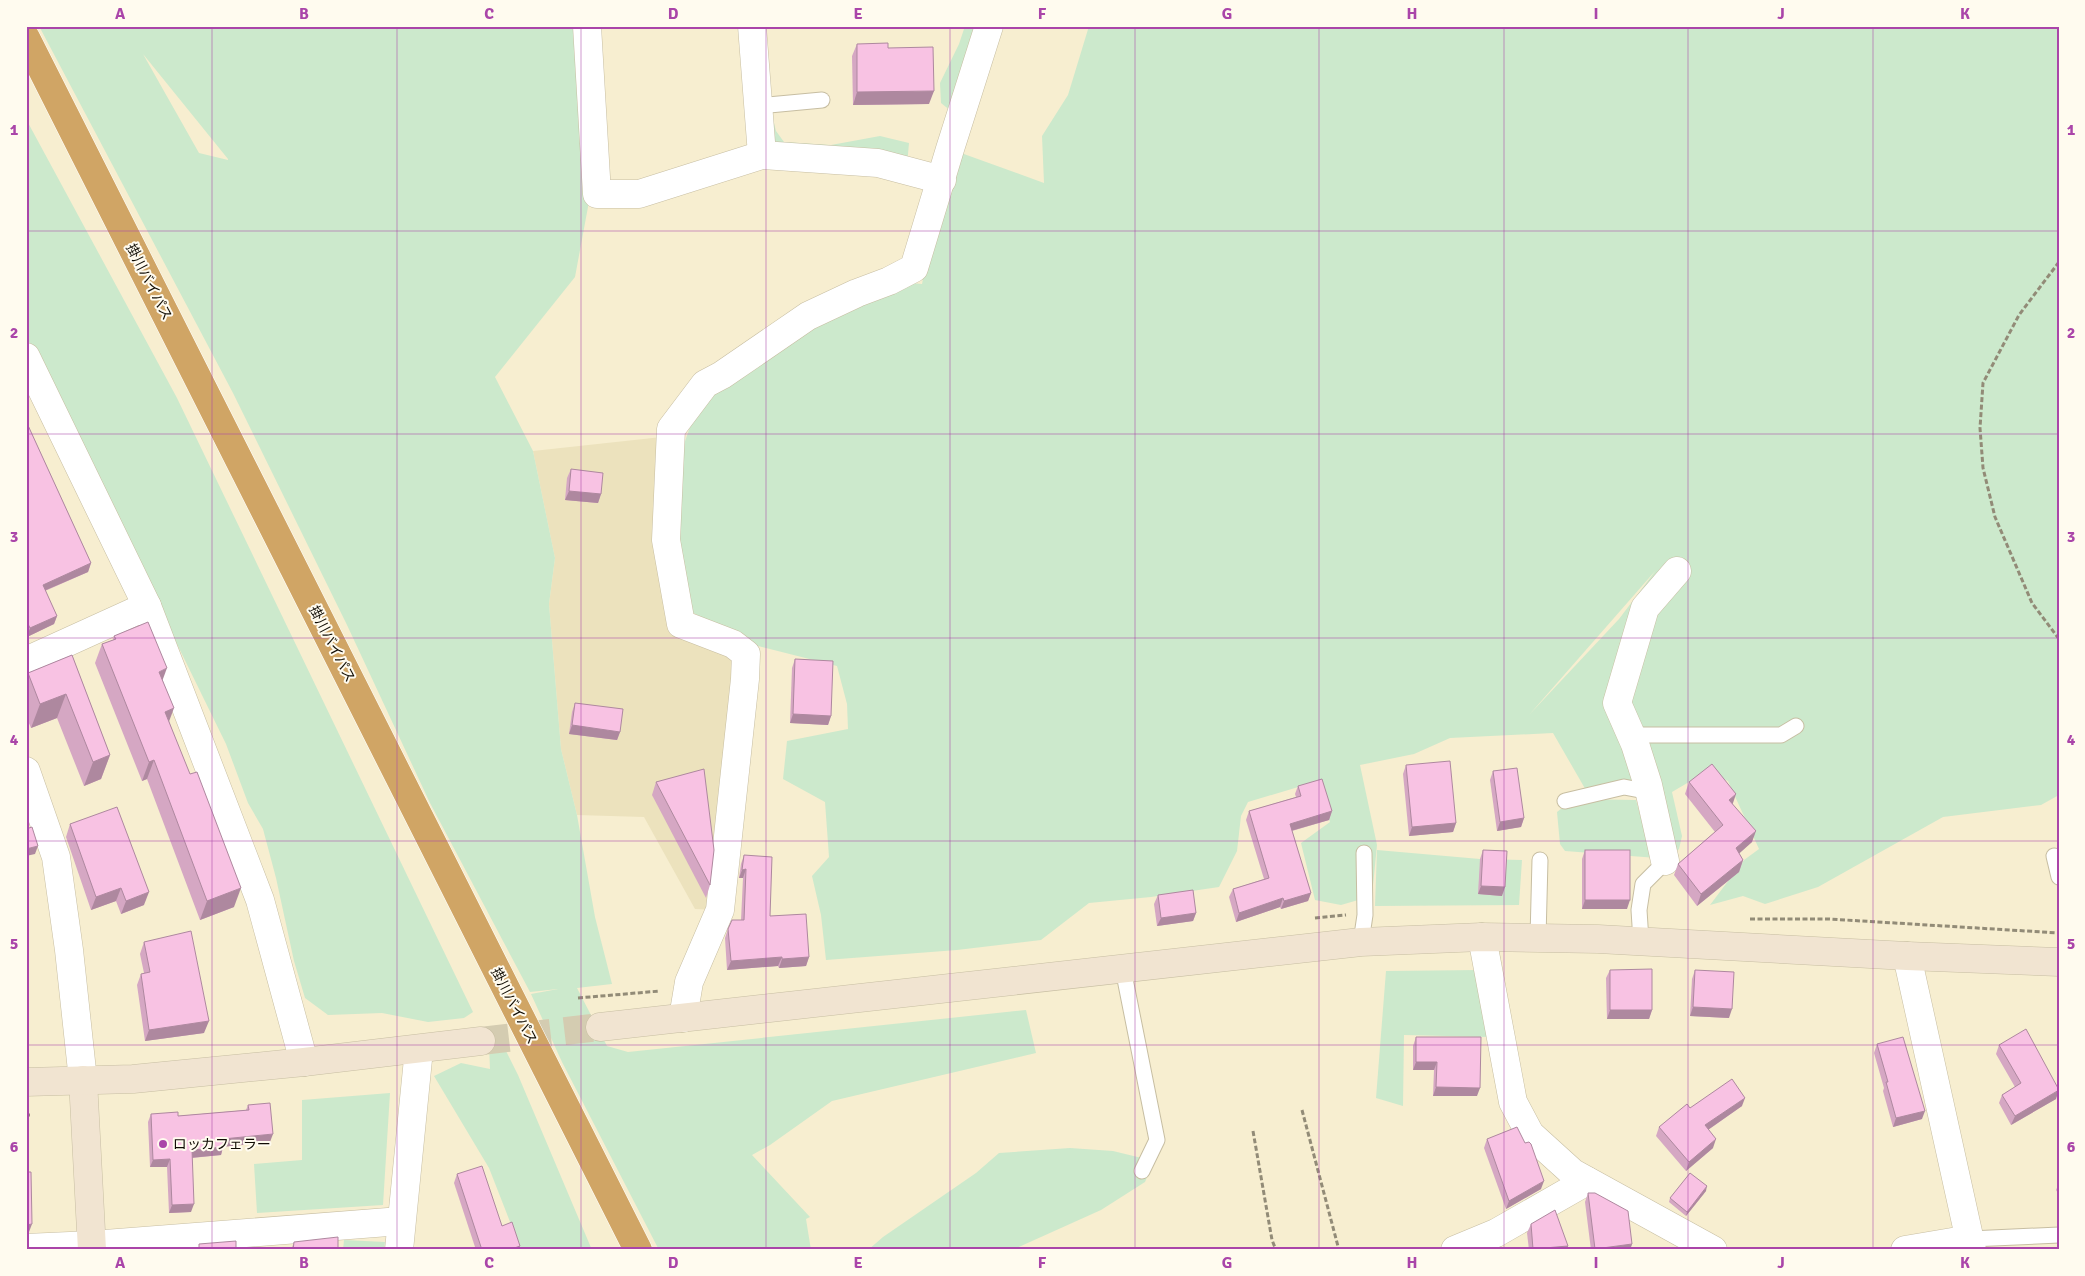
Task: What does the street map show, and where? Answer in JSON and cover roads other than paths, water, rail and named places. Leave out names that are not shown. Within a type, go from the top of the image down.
[{"type":"highway","name":"掛川バイパス","points":[[26,38],[638,1250]]},
{"type":"street","points":[[587,26],[597,194],[639,194],[762,155],[878,163],[942,180]]},
{"type":"street","points":[[752,26],[762,155]]},
{"type":"street","points":[[683,1018],[689,982],[720,910],[745,680],[746,654],[732,644],[681,624],[666,540],[671,429],[706,384],[808,316],[856,293],[889,281],[914,268],[989,26]]},
{"type":"street","points":[[26,357],[148,606],[260,900],[304,1062]]},
{"type":"street","points":[[1669,858],[1632,736],[1617,703],[1645,608],[1677,571]]},
{"type":"street","points":[[26,661],[148,606]]},
{"type":"street","points":[[26,771],[56,857],[69,950],[83,1080],[92,1247]]},
{"type":"street","points":[[1482,937],[1513,1102],[1530,1134],[1573,1173],[1713,1250]]},
{"type":"street","points":[[600,1027],[1361,942],[1482,937],[1538,938],[2059,962]]},
{"type":"street","points":[[1905,1250],[1971,1244],[1907,956]]},
{"type":"street","points":[[26,1082],[133,1080],[481,1041]]},
{"type":"street","points":[[399,1250],[419,1049]]},
{"type":"street","points":[[1455,1250],[1496,1233],[1587,1181]]},
{"type":"street","points":[[26,1248],[253,1241],[401,1221]]},
{"type":"lane","points":[[758,106],[822,100]]},
{"type":"lane","points":[[1632,736],[1781,735],[1796,726]]},
{"type":"lane","points":[[1565,801],[1624,787],[1650,792]]},
{"type":"lane","points":[[1361,942],[1365,915],[1364,853]]},
{"type":"lane","points":[[2054,856],[2059,877]]},
{"type":"lane","points":[[1641,942],[1639,910],[1643,884],[1669,858]]},
{"type":"lane","points":[[1538,938],[1540,860]]},
{"type":"lane","points":[[1123,969],[1157,1140],[1142,1171]]},
{"type":"lane","points":[[1971,1244],[2059,1235]]},
{"type":"tunnel","points":[[481,1041],[600,1027]]},
{"type":"place","name":"ロッカフェラー","points":[[163,1144]]}]
